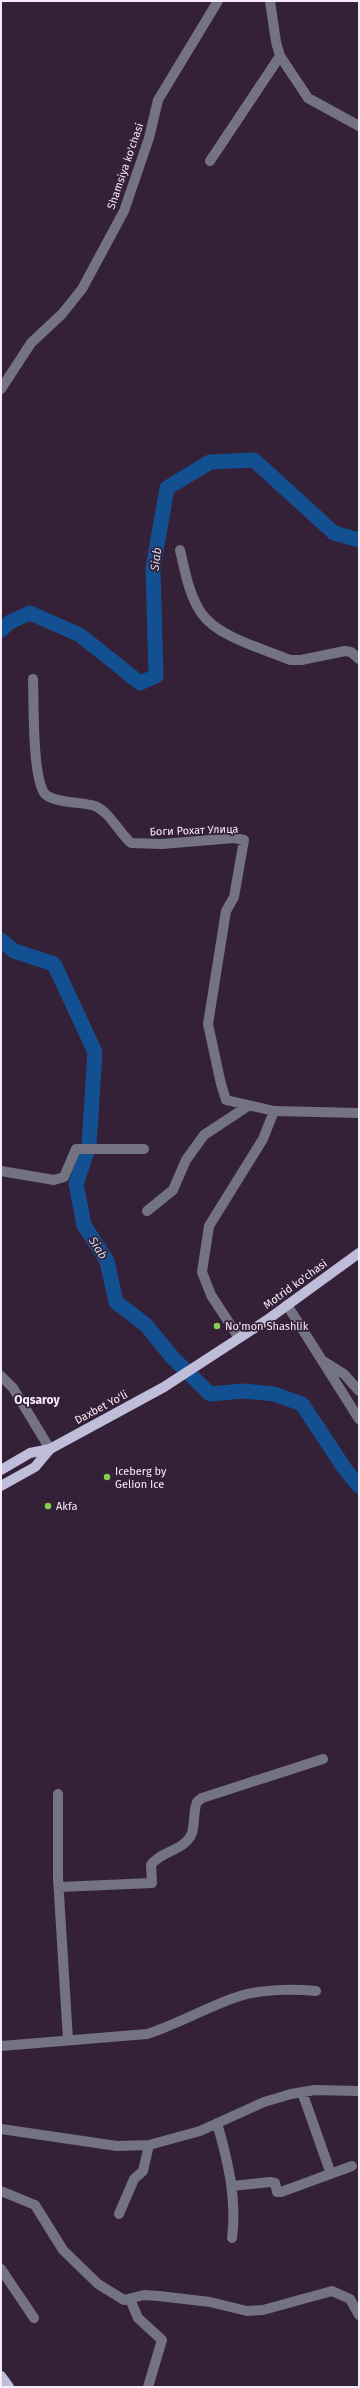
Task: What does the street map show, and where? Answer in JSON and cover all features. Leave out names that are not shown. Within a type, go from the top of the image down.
[{"type":"main road","name":"Motrid ko'chasi","points":[[164,1387],[239,1338],[359,1253]]},
{"type":"main road","name":"Daxbet Yo'li","points":[[1,1470],[30,1453],[50,1449],[164,1387]]},
{"type":"main road","name":"Daxbet Yo'li","points":[[1,1486],[35,1466],[50,1449]]},
{"type":"main road","points":[[1,2376],[9,2387]]},
{"type":"street","name":"Shamsiya ko'chasi","points":[[1,389],[31,343],[62,314],[82,289],[124,211],[149,138],[158,100],[218,1]]},
{"type":"street","points":[[270,1],[276,42],[280,56],[308,98],[359,126]]},
{"type":"street","points":[[210,162],[280,56]]},
{"type":"street","points":[[180,550],[190,588],[202,613],[217,629],[290,660],[301,660],[345,651],[351,652],[359,659]]},
{"type":"street","name":"Боги Рохат Улица","points":[[33,679],[34,747],[41,784],[46,794],[55,798],[95,806],[102,810],[131,843],[162,844],[234,838],[244,840],[234,897],[226,911],[208,1024],[226,1100],[274,1111],[359,1113]]},
{"type":"street","points":[[147,1211],[173,1190],[186,1160],[204,1135],[248,1106]]},
{"type":"street","points":[[239,1338],[211,1295],[202,1272],[209,1226],[263,1139],[274,1111]]},
{"type":"street","points":[[1,1170],[54,1180],[64,1176],[74,1152],[79,1148],[144,1150]]},
{"type":"street","points":[[287,1305],[359,1419]]},
{"type":"street","points":[[322,1360],[344,1374],[359,1391]]},
{"type":"street","points":[[1,1376],[13,1388],[45,1437],[50,1449]]},
{"type":"street","points":[[59,1887],[152,1883],[151,1865],[160,1857],[188,1840],[192,1834],[195,1808],[197,1802],[202,1798],[323,1759]]},
{"type":"street","points":[[58,1794],[59,1887],[68,2040]]},
{"type":"street","points":[[1,2046],[147,2034],[241,1995],[279,1990],[316,1991]]},
{"type":"street","points":[[1,2129],[117,2146],[149,2145],[200,2130],[264,2102],[302,2092],[359,2091]]},
{"type":"street","points":[[302,2092],[331,2174]]},
{"type":"street","points":[[217,2122],[232,2186],[235,2214],[232,2238]]},
{"type":"street","points":[[119,2214],[134,2179],[143,2171],[149,2145]]},
{"type":"street","points":[[232,2186],[270,2182],[275,2183],[277,2192],[281,2192],[352,2166]]},
{"type":"street","points":[[1,2191],[35,2205],[63,2250],[98,2284],[124,2300],[144,2296],[159,2296],[210,2302],[247,2311],[263,2310],[332,2291],[350,2299],[359,2315]]},
{"type":"street","points":[[1,2269],[34,2318]]},
{"type":"street","points":[[130,2299],[138,2318],[162,2340],[148,2387]]},
{"type":"waterway","name":"Siab","points":[[1,630],[10,622],[30,613],[80,635],[140,683],[156,676],[153,568],[167,488],[210,462],[254,460],[334,533],[359,540]]},
{"type":"waterway","name":"Siab","points":[[1,940],[14,951],[54,964],[95,1052],[89,1146],[76,1184],[84,1225],[107,1261],[116,1302],[146,1325],[172,1357],[210,1394],[243,1391],[274,1394],[302,1404],[345,1469],[359,1486]]},
{"type":"place","name":"No'mon Shashlik","points":[[217,1326]]},
{"type":"place","name":"Iceberg by Gelion Ice","points":[[107,1477]]},
{"type":"place","name":"Akfa","points":[[48,1506]]},
{"type":"district","name":"Oqsaroy","points":[[37,1400]]}]
